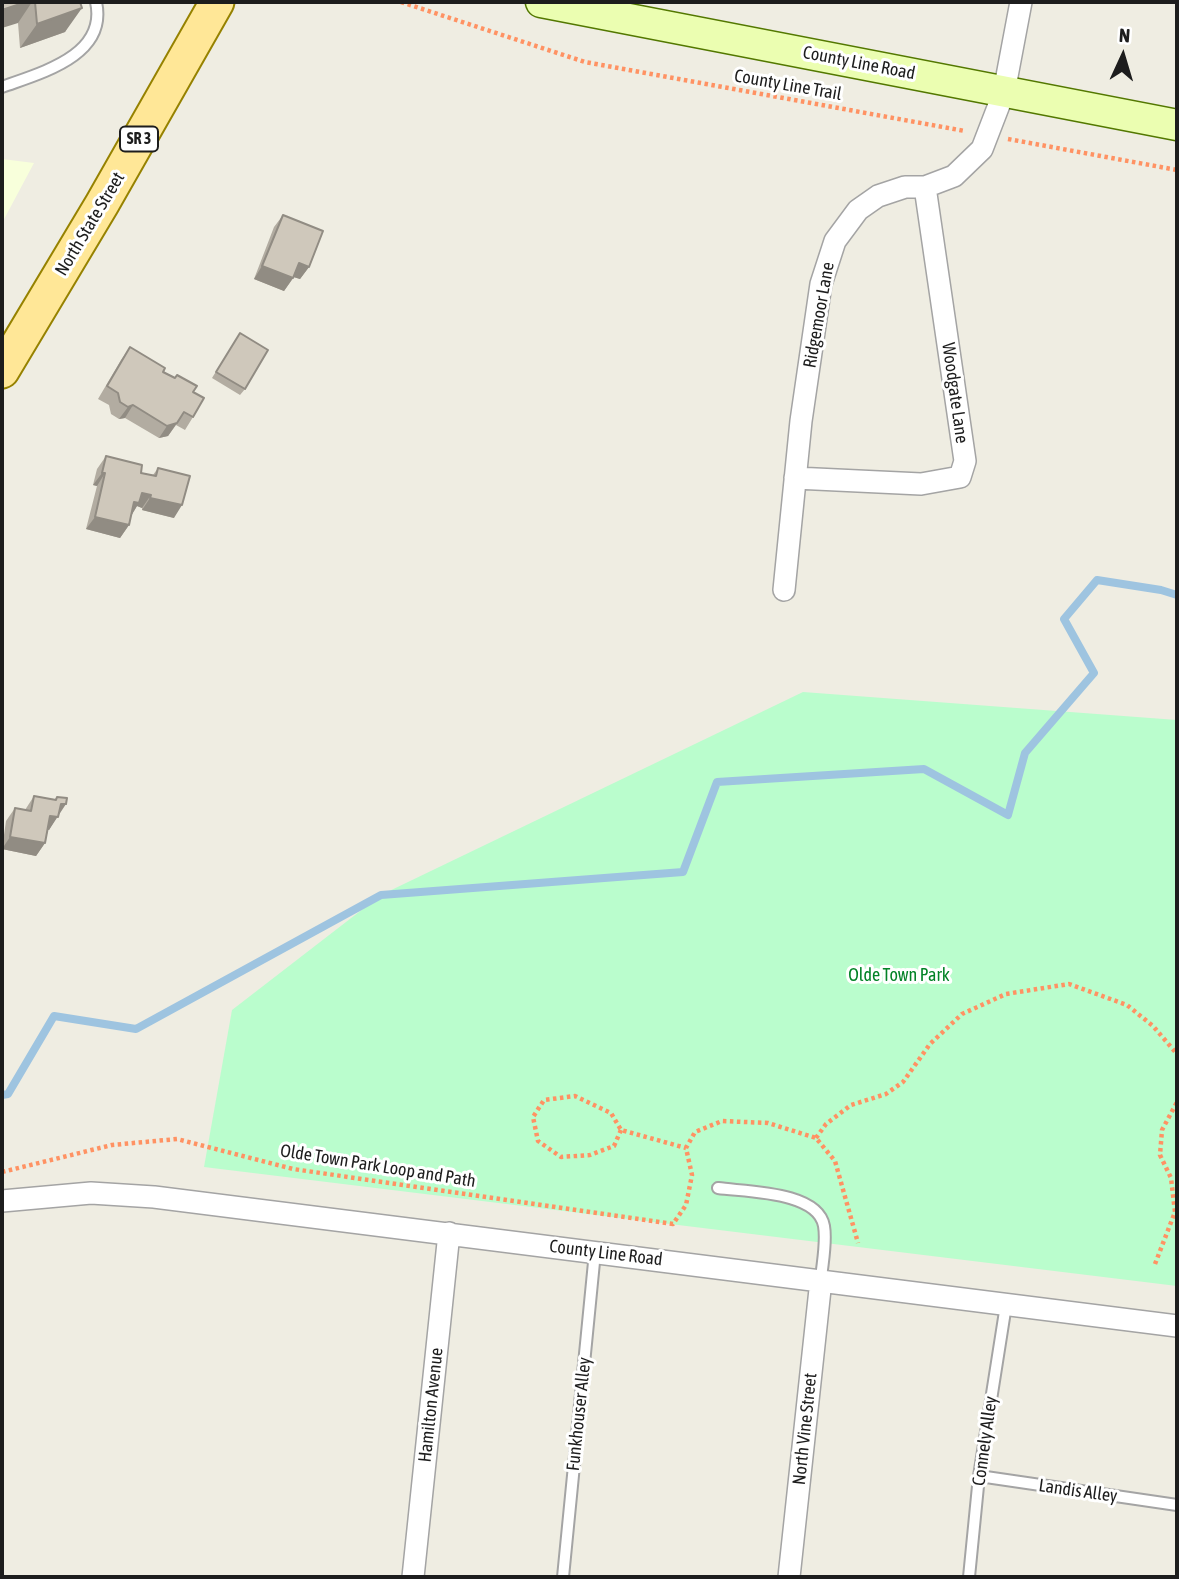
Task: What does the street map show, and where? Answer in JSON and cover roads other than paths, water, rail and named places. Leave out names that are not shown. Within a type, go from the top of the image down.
[{"type":"main road","name":"North State Street","points":[[2,371],[102,204],[217,2]]},
{"type":"main road","name":"County Line Road","points":[[541,2],[1177,125]]},
{"type":"street","name":"Ridgemoor Lane","points":[[784,590],[795,478],[821,284],[835,241],[858,210],[878,196],[905,187],[925,187],[954,176],[982,149],[1004,92],[1021,2]]},
{"type":"street","name":"Woodgate Lane","points":[[795,478],[921,484],[960,477],[965,461],[925,187]]},
{"type":"street","name":"County Line Road","points":[[2,1201],[91,1193],[154,1197],[1177,1326]]},
{"type":"street","name":"Hamilton Avenue","points":[[413,1577],[449,1233]]},
{"type":"street","name":"North Vine Street","points":[[789,1577],[821,1280]]},
{"type":"lane","points":[[2,87],[62,64],[89,42],[99,12],[96,2]]},
{"type":"lane","points":[[718,1188],[795,1198],[814,1208],[824,1225],[821,1280]]},
{"type":"lane","name":"Funkhouser Alley","points":[[563,1577],[595,1252]]},
{"type":"lane","name":"Connely Alley","points":[[969,1577],[979,1476],[1006,1305]]},
{"type":"lane","name":"Landis Alley","points":[[979,1476],[1177,1505]]},
{"type":"waterway","points":[[2,1095],[8,1094],[54,1016],[136,1029],[381,895],[683,872],[717,782],[924,769],[1008,815],[1025,753],[1094,673],[1064,619],[1097,580],[1177,595]]},
{"type":"park label","name":"Olde Town Park","points":[[899,975]]}]
